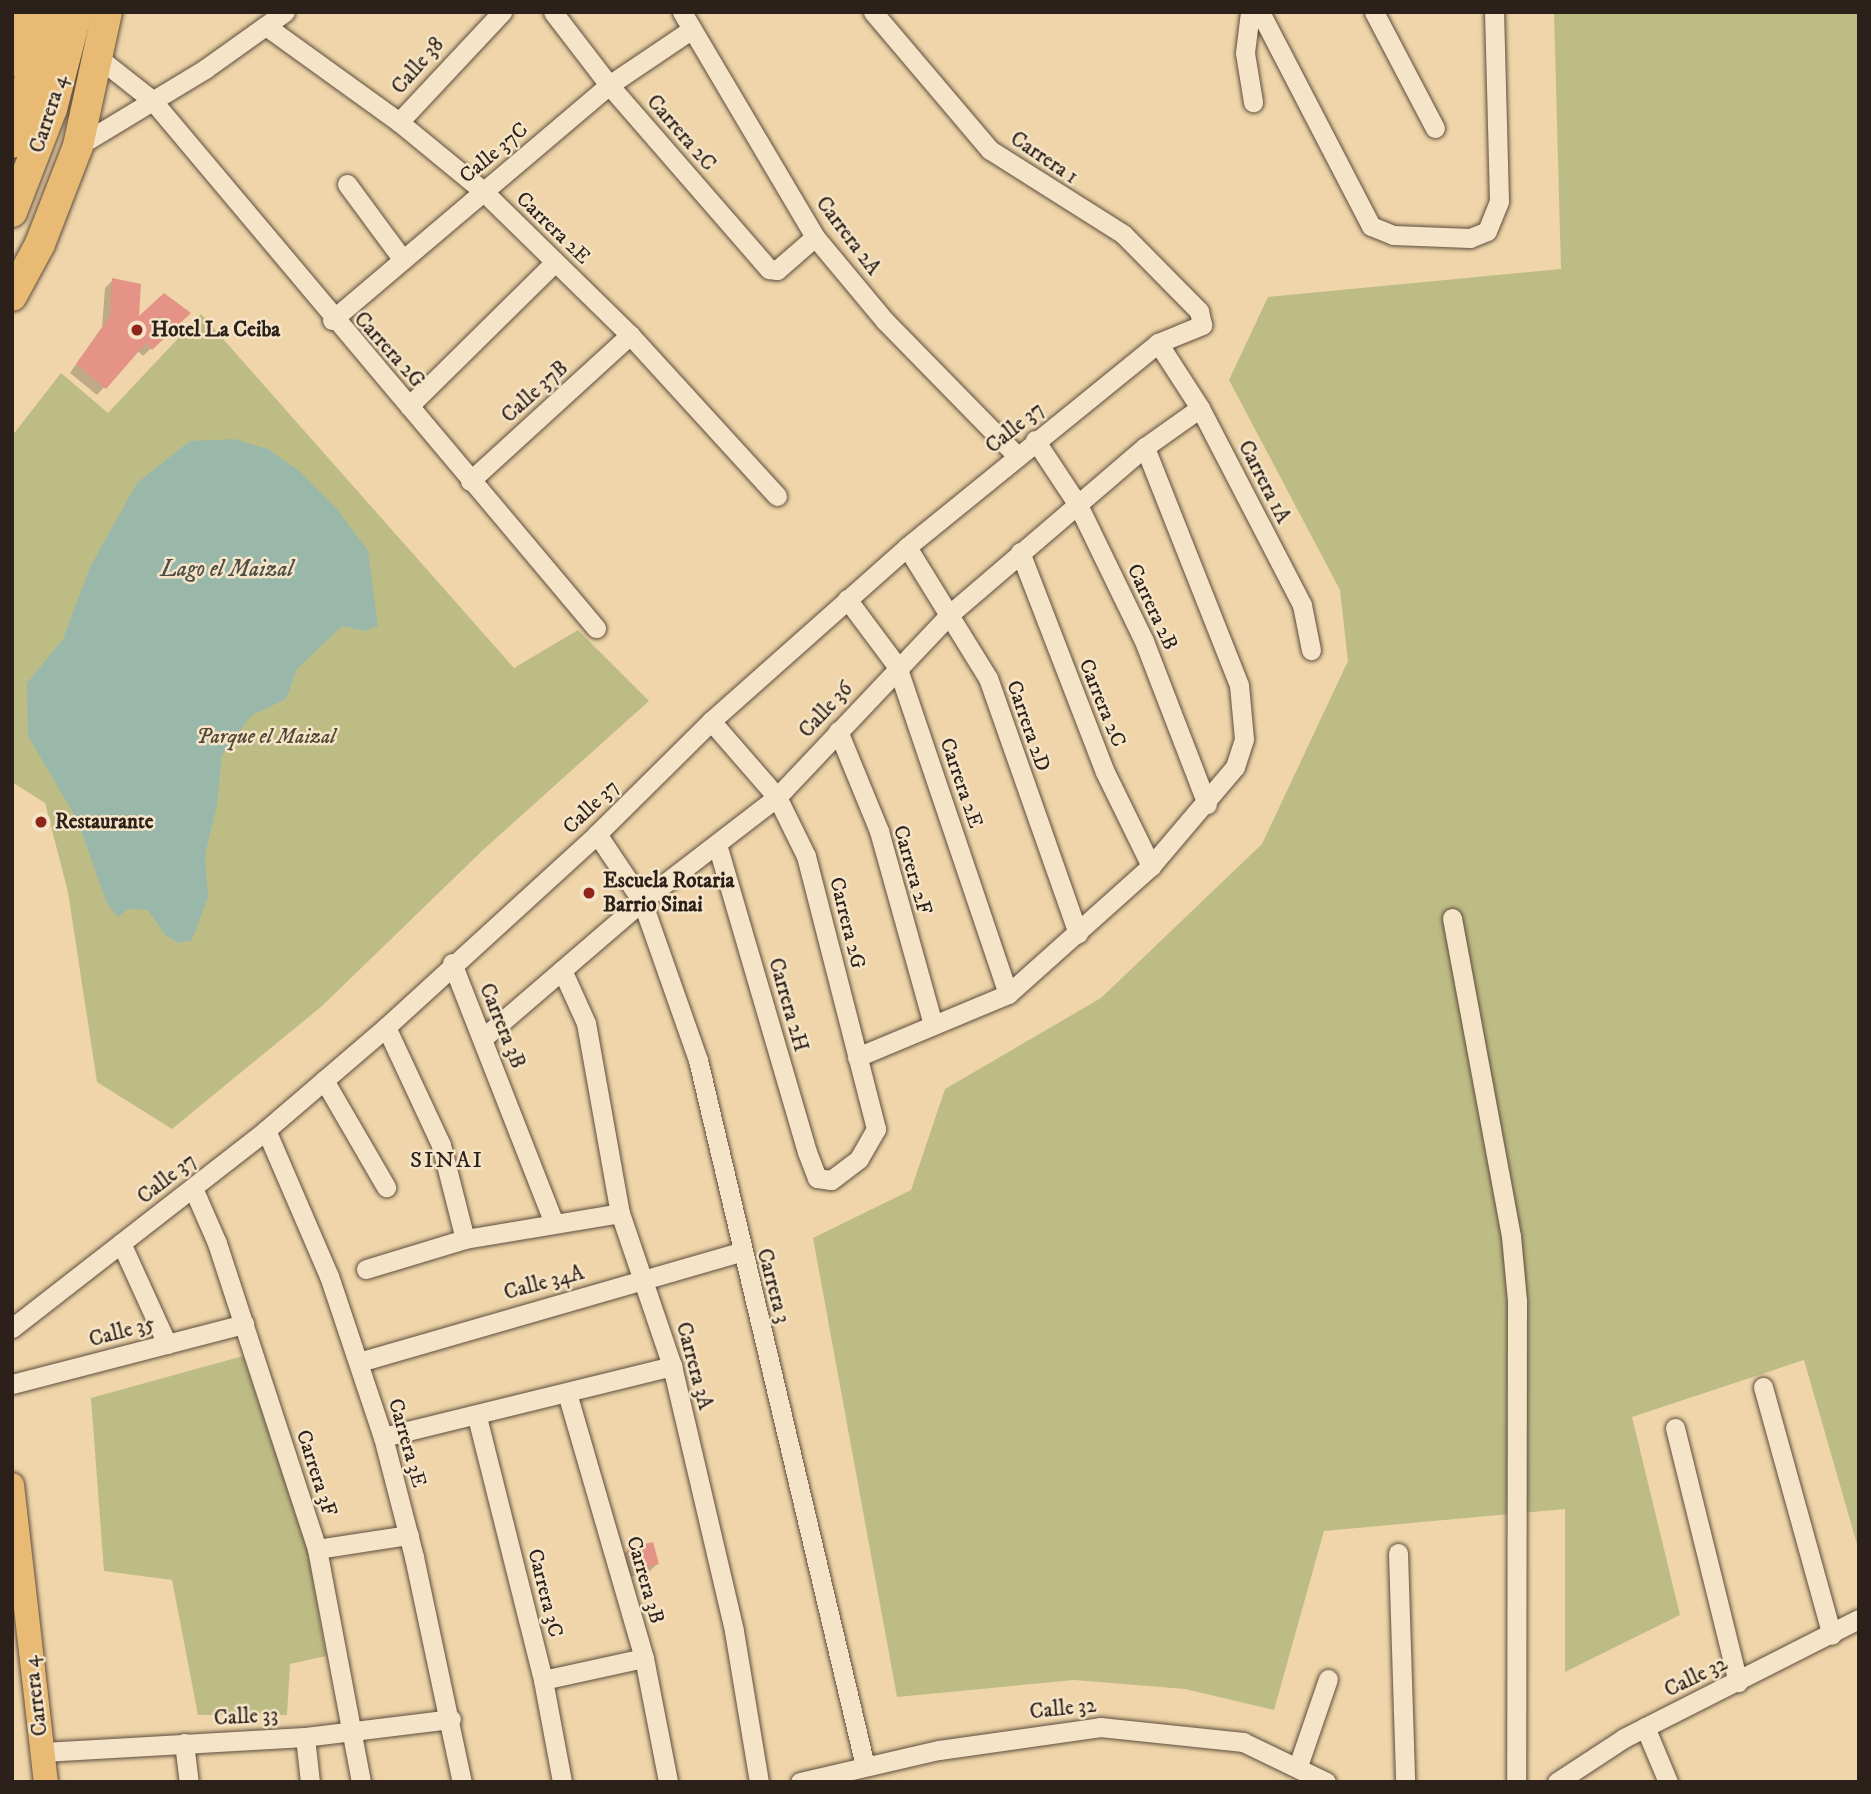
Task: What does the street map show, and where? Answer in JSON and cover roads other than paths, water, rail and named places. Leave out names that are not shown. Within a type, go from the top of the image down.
[{"type":"highway","points":[[12,62],[24,12]]},
{"type":"highway","name":"Carrera 4","points":[[12,143],[48,12]]},
{"type":"highway","name":"Carrera 4","points":[[12,212],[52,109],[77,12]]},
{"type":"highway","points":[[12,296],[40,244],[78,146],[100,59],[107,12]]},
{"type":"main road","name":"Carrera 4","points":[[12,1485],[46,1782]]},
{"type":"street","points":[[78,146],[285,12]]},
{"type":"street","name":"Calle 38","points":[[399,122],[502,12]]},
{"type":"street","name":"Carrera 2C","points":[[553,12],[608,85],[769,268],[782,267],[815,237]]},
{"type":"street","name":"Carrera 1","points":[[873,12],[990,150],[1123,234],[1199,311],[1202,325]]},
{"type":"street","points":[[1250,12],[1245,53],[1253,102]]},
{"type":"street","points":[[1260,12],[1284,51],[1371,226],[1393,235],[1470,238],[1487,231],[1494,220],[1499,201],[1494,12]]},
{"type":"street","points":[[1374,12],[1434,128]]},
{"type":"street","name":"Calle 37C","points":[[332,320],[608,85],[684,16]]},
{"type":"street","name":"Carrera 2A","points":[[684,16],[815,237],[885,321],[1017,456]]},
{"type":"street","name":"Carrera 2E","points":[[266,26],[399,122],[484,191],[630,335],[777,496]]},
{"type":"street","name":"Carrera 2G","points":[[100,59],[152,100],[332,320],[409,406],[596,628]]},
{"type":"street","points":[[346,184],[403,260]]},
{"type":"street","points":[[409,406],[555,261]]},
{"type":"street","name":"Calle 37","points":[[12,1328],[266,1130],[386,1027],[452,963],[597,834],[711,722],[907,547],[1035,440],[1158,343],[1202,325]]},
{"type":"street","name":"Calle 37B","points":[[470,481],[630,335]]},
{"type":"street","name":"Carrera 1A","points":[[1158,343],[1200,408],[1302,605],[1311,650]]},
{"type":"street","name":"Calle 36","points":[[483,1038],[642,901],[777,797],[897,666],[951,612],[1145,447],[1200,408]]},
{"type":"street","name":"Carrera 2B","points":[[1035,440],[1078,505],[1144,641],[1207,804]]},
{"type":"street","points":[[858,1057],[1008,994],[1151,866],[1207,804],[1235,767],[1244,739],[1239,685],[1145,447]]},
{"type":"street","name":"Carrera 2D","points":[[907,547],[951,612],[988,678],[1078,934]]},
{"type":"street","name":"Carrera 2C","points":[[1020,552],[1105,772],[1151,866]]},
{"type":"street","name":"Carrera 2E","points":[[847,598],[897,666],[1008,994]]},
{"type":"street","name":"Carrera 2G","points":[[711,722],[777,797],[806,856],[876,1129],[859,1159]]},
{"type":"street","name":"Carrera 2F","points":[[838,731],[879,831],[933,1025]]},
{"type":"street","name":"Carrera 3","points":[[597,834],[642,901],[698,1060],[740,1252],[865,1766]]},
{"type":"street","name":"Carrera 2H","points":[[717,844],[817,1178],[831,1180],[859,1159]]},
{"type":"street","points":[[1452,919],[1511,1236],[1517,1301],[1516,1782]]},
{"type":"street","name":"Carrera 3B","points":[[452,963],[554,1223]]},
{"type":"street","name":"Carrera 3A","points":[[562,970],[586,1023],[620,1213],[645,1277],[672,1367],[734,1631],[759,1782]]},
{"type":"street","points":[[386,1027],[441,1145],[464,1239]]},
{"type":"street","points":[[324,1080],[386,1187]]},
{"type":"street","name":"Carrera 3E","points":[[266,1130],[312,1236],[359,1362],[383,1437],[409,1535],[451,1719],[462,1782]]},
{"type":"street","name":"Carrera 3F","points":[[193,1188],[244,1324],[317,1549],[361,1782]]},
{"type":"street","points":[[366,1269],[464,1239],[620,1213]]},
{"type":"street","points":[[121,1243],[167,1344]]},
{"type":"street","name":"Calle 34A","points":[[359,1362],[645,1277],[740,1252]]},
{"type":"street","name":"Calle 35","points":[[12,1384],[244,1324]]},
{"type":"street","points":[[383,1437],[477,1418],[672,1367]]},
{"type":"street","points":[[1763,1387],[1832,1635]]},
{"type":"street","name":"Carrera 3B","points":[[567,1393],[644,1658],[668,1782]]},
{"type":"street","name":"Carrera 3C","points":[[477,1418],[543,1680],[562,1782]]},
{"type":"street","points":[[1675,1428],[1738,1682]]},
{"type":"street","points":[[317,1549],[409,1535]]},
{"type":"street","points":[[1398,1553],[1405,1782]]},
{"type":"street","name":"Calle 32","points":[[1557,1782],[1645,1727],[1832,1635],[1859,1619]]},
{"type":"street","points":[[543,1680],[644,1658]]},
{"type":"street","points":[[1298,1766],[1328,1679]]},
{"type":"street","name":"Calle 33","points":[[43,1752],[305,1737],[451,1719]]},
{"type":"street","name":"Calle 32","points":[[800,1782],[865,1766],[1100,1727],[1243,1742],[1298,1766],[1326,1782]]},
{"type":"street","points":[[1645,1727],[1668,1782]]},
{"type":"street","points":[[305,1737],[310,1782]]},
{"type":"street","points":[[184,1743],[189,1782]]},
{"type":"water","name":"Lago el Maizal","points":[[234,439],[268,449],[299,471],[336,508],[368,551],[378,626],[365,631],[342,626],[297,669],[286,699],[251,716],[222,755],[217,805],[205,855],[208,897],[192,940],[179,943],[165,935],[148,910],[128,909],[118,917],[107,904],[77,819],[28,736],[27,683],[63,639],[90,567],[137,483],[190,441]]},
{"type":"place","name":"Hotel La Ceiba","points":[[137,330]]},
{"type":"place","name":"Restaurante","points":[[41,822]]},
{"type":"place","name":"Escuela Rotaria Barrio Sinai","points":[[589,893]]},
{"type":"district","name":"SINAI","points":[[447,1161]]},
{"type":"park label","name":"Parque el Maizal","points":[[266,737]]}]
